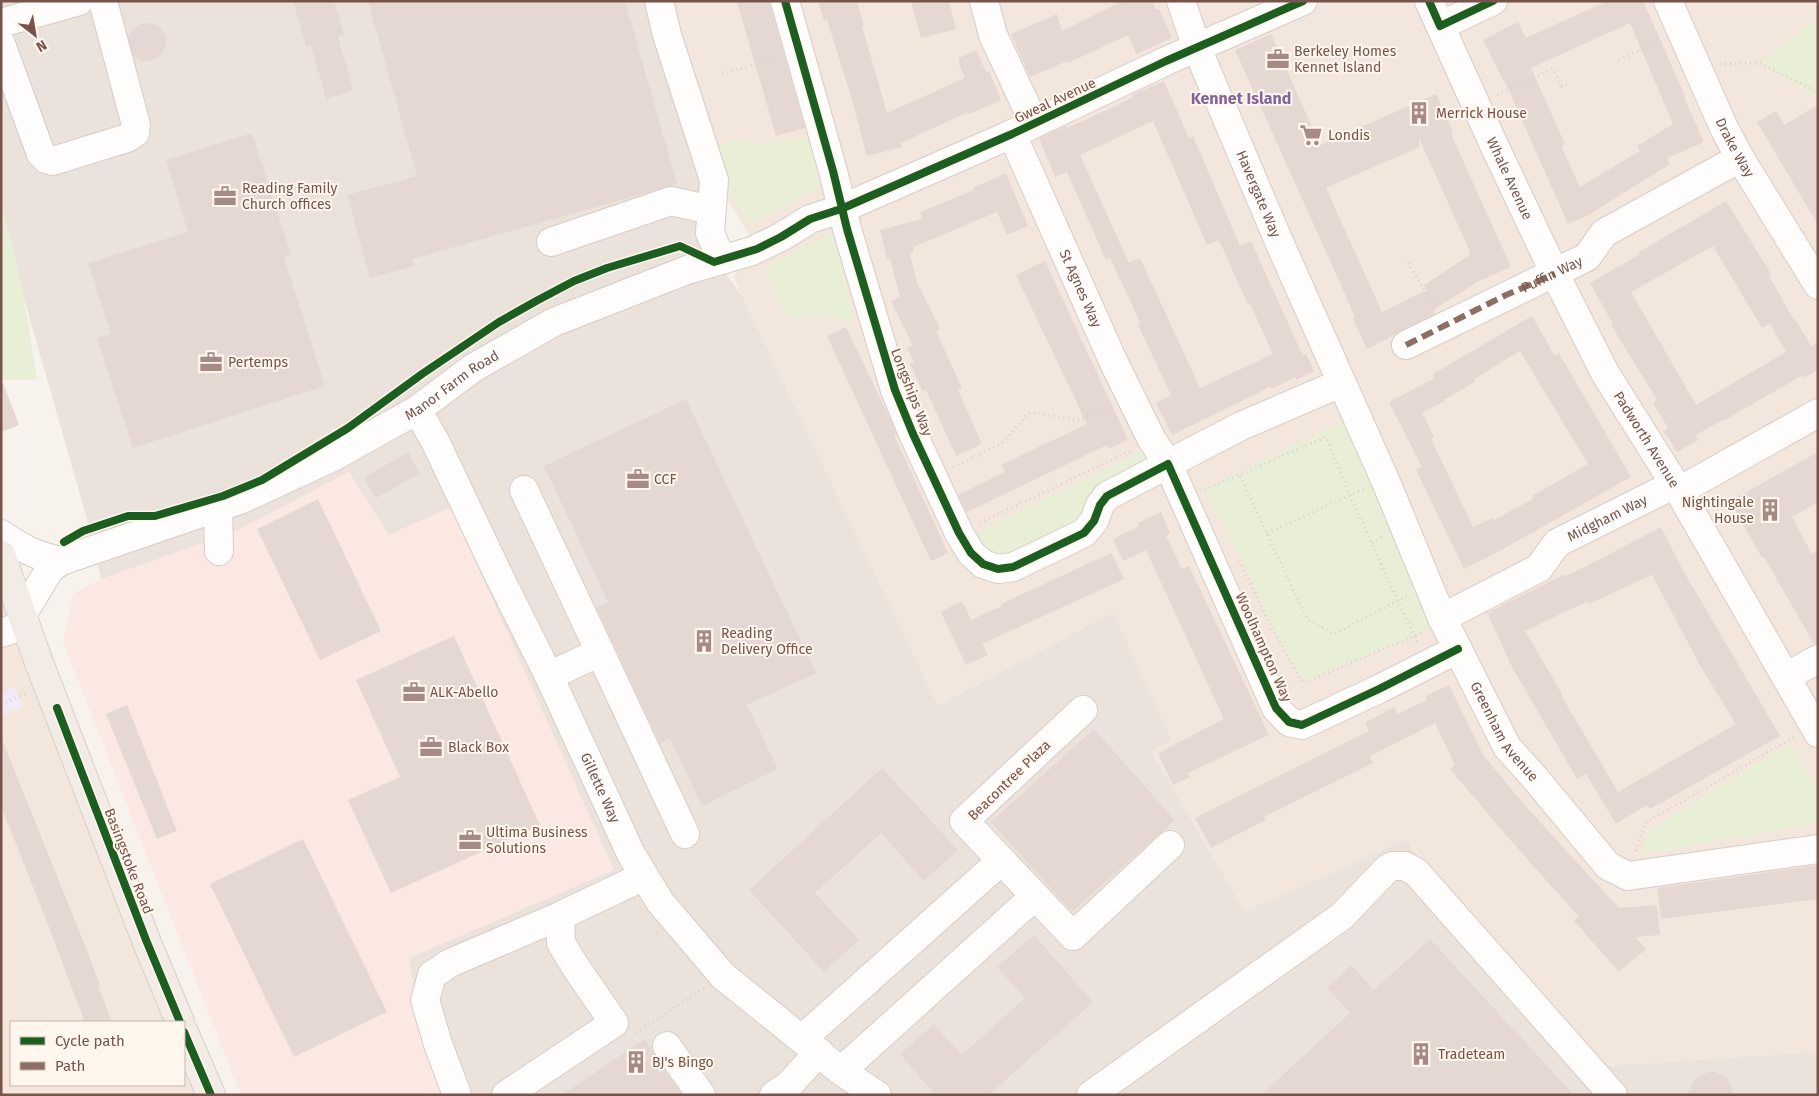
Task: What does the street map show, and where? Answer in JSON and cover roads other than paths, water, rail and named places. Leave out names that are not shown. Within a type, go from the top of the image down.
[{"type":"main road","name":"Basingstoke Road","points":[[1,555],[16,625],[180,1021]]},
{"type":"main road","points":[[185,1034],[211,1095]]},
{"type":"street","points":[[1,5],[17,1]]},
{"type":"street","points":[[1,24],[79,1]]},
{"type":"street","points":[[1,44],[42,154],[46,160],[53,160],[127,138],[134,133],[136,125],[103,1]]},
{"type":"street","points":[[659,1],[667,35],[714,180],[710,233],[722,260]]},
{"type":"street","name":"Longships Way","points":[[785,1],[833,170],[841,209],[895,390],[959,533],[971,553],[983,564],[998,569],[1013,567],[1084,533],[1094,521],[1100,505],[1107,496],[1168,464]]},
{"type":"street","name":"St Agnes Way","points":[[984,1],[993,36],[1023,128],[1114,363],[1133,398],[1152,440],[1168,464]]},
{"type":"street","name":"Havergate Way","points":[[1181,1],[1197,48],[1280,244],[1342,382]]},
{"type":"street","name":"Whale Avenue","points":[[1429,1],[1555,274]]},
{"type":"street","points":[[1440,26],[1493,1]]},
{"type":"street","name":"Drake Way","points":[[1668,1],[1724,128],[1740,158],[1818,286]]},
{"type":"street","name":"Gweal Avenue","points":[[841,209],[1291,7]]},
{"type":"street","name":"Puffin Way","points":[[1406,345],[1555,274],[1587,256],[1604,233],[1740,158]]},
{"type":"street","points":[[551,242],[671,201],[712,210]]},
{"type":"street","name":"Manor Farm Road","points":[[16,625],[50,569],[60,561],[242,499],[335,456],[417,410],[472,368],[554,322],[688,270],[752,251],[810,219],[841,209]]},
{"type":"street","name":"Padworth Avenue","points":[[1555,274],[1605,374],[1677,487],[1816,729]]},
{"type":"street","points":[[1168,464],[1241,426],[1342,382]]},
{"type":"street","name":"Greenham Avenue","points":[[1342,382],[1442,618],[1506,747],[1534,777],[1608,866],[1628,876],[1818,849]]},
{"type":"street","name":"Gillette Way","points":[[417,410],[436,442],[499,576],[549,676],[632,854],[660,902],[723,976],[841,1071],[875,1094]]},
{"type":"street","points":[[1677,487],[1818,414]]},
{"type":"street","name":"Woolhampton Way","points":[[1168,464],[1276,708],[1288,722],[1302,725],[1458,649]]},
{"type":"street","name":"Midgham Way","points":[[1442,618],[1539,568],[1557,544],[1677,487]]},
{"type":"street","points":[[524,490],[685,834]]},
{"type":"street","points":[[218,507],[219,551]]},
{"type":"street","points":[[1,534],[28,552],[60,561]]},
{"type":"street","points":[[549,676],[600,652]]},
{"type":"street","points":[[1786,677],[1818,659]]},
{"type":"street","name":"Beacontree Plaza","points":[[1083,710],[964,821],[1073,936],[1170,845]]},
{"type":"street","points":[[774,1095],[786,1086],[811,1046],[1001,861]]},
{"type":"street","points":[[1091,1095],[1342,916],[1387,869],[1398,865],[1405,866],[1416,872],[1613,1095]]},
{"type":"street","points":[[457,1095],[438,1044],[425,1000],[432,975],[450,962],[560,916],[644,876]]},
{"type":"street","points":[[841,1071],[1034,896]]},
{"type":"street","points":[[506,1095],[614,1023],[561,943],[560,916]]},
{"type":"street","points":[[668,1046],[701,1095]]},
{"type":"place","name":"Berkeley Homes Kennet Island","points":[[1278,59]]},
{"type":"place","name":"Merrick House","points":[[1419,113]]},
{"type":"place","name":"Londis","points":[[1311,135]]},
{"type":"place","name":"Reading Family Church offices","points":[[225,196]]},
{"type":"place","name":"Pertemps","points":[[211,362]]},
{"type":"place","name":"CCF","points":[[638,479]]},
{"type":"place","name":"Nightingale House","points":[[1770,510]]},
{"type":"place","name":"Reading Delivery Office","points":[[704,641]]},
{"type":"place","name":"ALK-Abello","points":[[414,692]]},
{"type":"place","name":"Black Box","points":[[431,747]]},
{"type":"place","name":"Ultima Business Solutions","points":[[470,840]]},
{"type":"place","name":"Tradeteam","points":[[1421,1054]]},
{"type":"place","name":"BJ's Bingo","points":[[636,1062]]},
{"type":"district","name":"Kennet Island","points":[[1241,98]]}]
